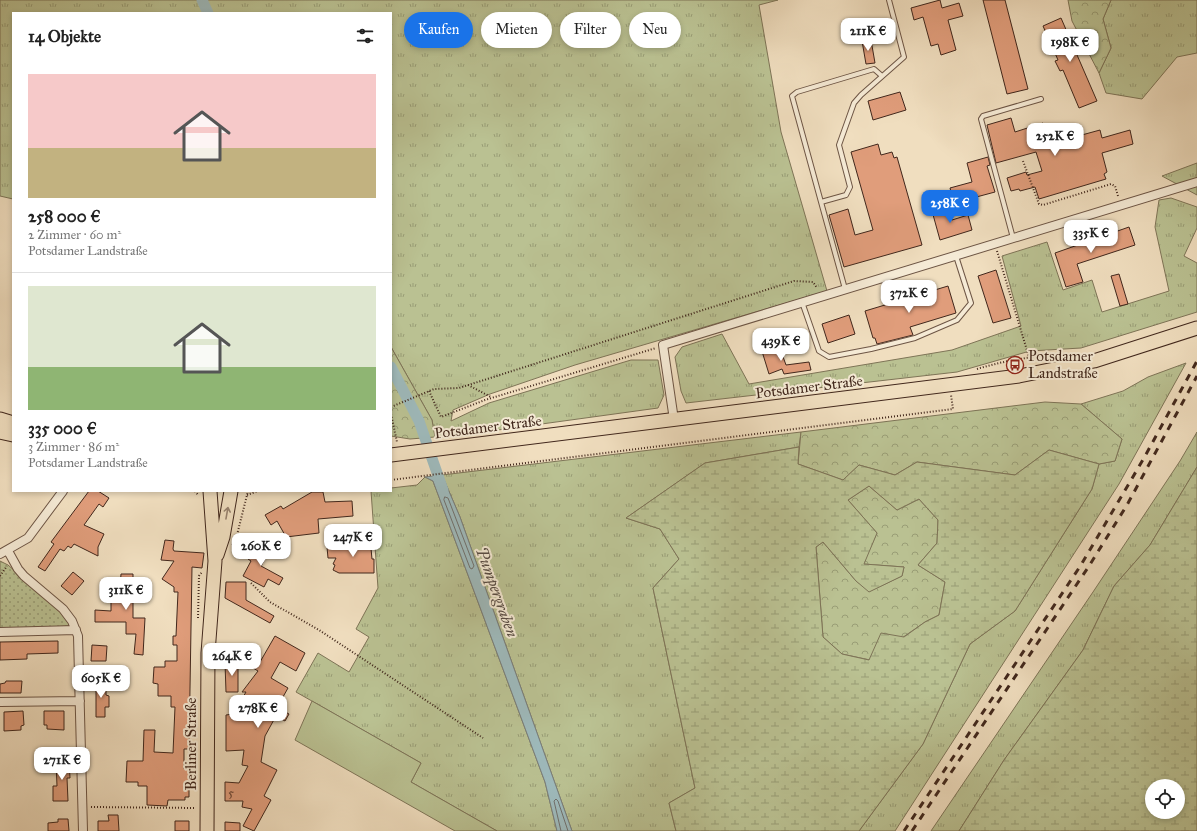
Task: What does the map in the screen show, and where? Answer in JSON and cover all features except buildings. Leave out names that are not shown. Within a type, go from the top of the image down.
[{"type":"main road","name":"Potsdamer Straße","points":[[392,455],[1019,376],[1094,361],[1197,328]]},
{"type":"main road","points":[[0,419],[12,422]]},
{"type":"main road","points":[[0,432],[12,436]]},
{"type":"main road","name":"Potsdamer Straße","points":[[392,462],[419,451]]},
{"type":"main road","name":"Berliner Straße","points":[[207,831],[208,653],[215,561],[210,492]]},
{"type":"main road","name":"Berliner Straße","points":[[215,561],[223,537],[231,492]]},
{"type":"street","points":[[674,420],[663,346],[802,302],[1197,182]]},
{"type":"street","points":[[0,554],[8,551],[28,538],[62,492]]},
{"type":"street","points":[[8,551],[18,569],[24,576],[63,608],[76,630],[78,642],[83,831]]},
{"type":"street","points":[[0,632],[76,630]]},
{"type":"street","points":[[0,702],[80,701]]},
{"type":"lane","points":[[820,202],[846,195],[850,187],[839,145],[854,103],[904,57],[889,0]]},
{"type":"lane","points":[[845,289],[792,96],[797,92],[874,69],[882,76]]},
{"type":"lane","points":[[1014,238],[981,119],[983,116],[1041,99]]},
{"type":"lane","points":[[802,302],[819,351],[829,357],[871,349],[915,338],[957,320],[971,303],[956,256]]},
{"type":"path","points":[[1023,161],[1038,204],[1043,205],[1111,184],[1115,186],[1121,205]]},
{"type":"path","points":[[972,370],[1029,357],[995,244]]},
{"type":"path","points":[[392,406],[434,389],[458,388],[794,281],[813,282],[823,296]]},
{"type":"path","points":[[428,391],[442,416],[492,397],[663,346]]},
{"type":"path","points":[[467,385],[492,397]]},
{"type":"path","points":[[392,480],[953,409]]},
{"type":"path","points":[[392,419],[397,442]]},
{"type":"path","points":[[248,492],[247,495],[255,492]]},
{"type":"path","points":[[251,583],[270,602],[324,633],[484,738]]},
{"type":"path","points":[[82,807],[196,808]]},
{"type":"green space","points":[[0,0],[778,0],[759,5],[781,132],[827,291],[575,365],[490,394],[453,410],[451,421],[489,403],[631,360],[658,360],[664,395],[658,408],[447,437],[435,437],[432,420],[392,349],[392,12],[12,12],[12,199],[0,196]]},
{"type":"green space","points":[[1068,0],[1111,0],[1103,19],[1111,48],[1099,73],[1072,21]]},
{"type":"green space","points":[[1111,0],[1197,0],[1197,53],[1177,57],[1142,99],[1106,93],[1099,73],[1111,48],[1103,19]]},
{"type":"green space","points":[[1197,163],[1197,195],[1162,176]]},
{"type":"green space","points":[[1171,198],[1197,207],[1197,228],[1184,256],[1197,263],[1197,312],[1081,348],[1030,351],[957,372],[686,403],[681,391],[675,357],[682,347],[722,334],[749,384],[952,350],[1021,326],[1002,256],[1047,242],[1063,290],[1092,280],[1102,312],[1169,291],[1155,227],[1159,200]]},
{"type":"green space","points":[[392,349],[432,420],[435,437],[410,439],[392,436]]},
{"type":"green space","points":[[1186,363],[1119,484],[895,831],[859,831],[923,744],[970,644],[1015,611],[1092,489],[1099,464],[1115,461],[1122,439],[1081,404],[1123,391],[1148,377]]},
{"type":"green space","points":[[1045,402],[1081,404],[1122,439],[1115,461],[1099,464],[1049,450],[1015,475],[917,462],[895,475],[859,465],[843,480],[798,464],[801,432]]},
{"type":"green space","points":[[801,432],[799,447],[705,463],[626,518],[660,529],[679,559],[653,588],[695,788],[669,803],[676,831],[572,831],[460,517],[442,475]]},
{"type":"green space","points":[[1197,432],[1197,467],[1150,545],[1114,586],[1083,650],[1004,760],[959,831],[931,831],[1093,592],[1180,461]]},
{"type":"green space","points":[[799,447],[798,464],[843,480],[859,465],[895,475],[917,462],[1015,475],[1049,450],[1099,464],[1092,489],[1015,611],[970,644],[923,744],[859,831],[676,831],[669,803],[695,788],[653,588],[679,559],[660,529],[626,518],[705,463]],"holes":[[[869,486],[897,510],[919,499],[938,520],[937,543],[918,565],[945,582],[939,615],[925,622],[904,637],[881,633],[869,660],[842,654],[823,637],[816,547],[823,542],[856,581],[869,592],[902,576],[904,567],[864,564],[877,533],[848,500]]]},
{"type":"green space","points":[[1197,467],[1197,831],[959,831],[1004,760],[1083,650],[1114,586],[1150,545]]},
{"type":"green space","points":[[425,477],[433,481],[545,782],[557,831],[497,831],[411,782],[421,763],[296,692],[318,653],[349,672],[369,637],[356,629],[378,588],[371,492],[392,492],[392,488],[417,485]]},
{"type":"green space","points":[[869,486],[897,510],[919,499],[938,520],[937,543],[918,565],[945,582],[939,615],[925,622],[870,660],[842,654],[823,637],[816,547],[823,542],[856,581],[870,591],[902,576],[904,567],[863,564],[877,533],[848,500]]},
{"type":"green space","points":[[0,561],[8,565],[60,610],[69,623],[68,626],[0,629]]},
{"type":"green space","points":[[312,701],[421,763],[411,782],[497,831],[455,831],[295,740]]},
{"type":"water","points":[[442,475],[460,517],[572,831],[557,831],[545,782],[433,481],[425,477]]},
{"type":"waterway","name":"Pumpergraben","points":[[202,0],[208,12]]},
{"type":"waterway","name":"Pumpergraben","points":[[392,369],[419,421],[443,490]]},
{"type":"railway","points":[[904,831],[1081,565],[1144,458],[1197,361]]},
{"type":"railway","points":[[912,831],[1089,566],[1127,505],[1197,376]]},
{"type":"place","name":"Potsdamer Landstraße","points":[[1015,365]]}]
